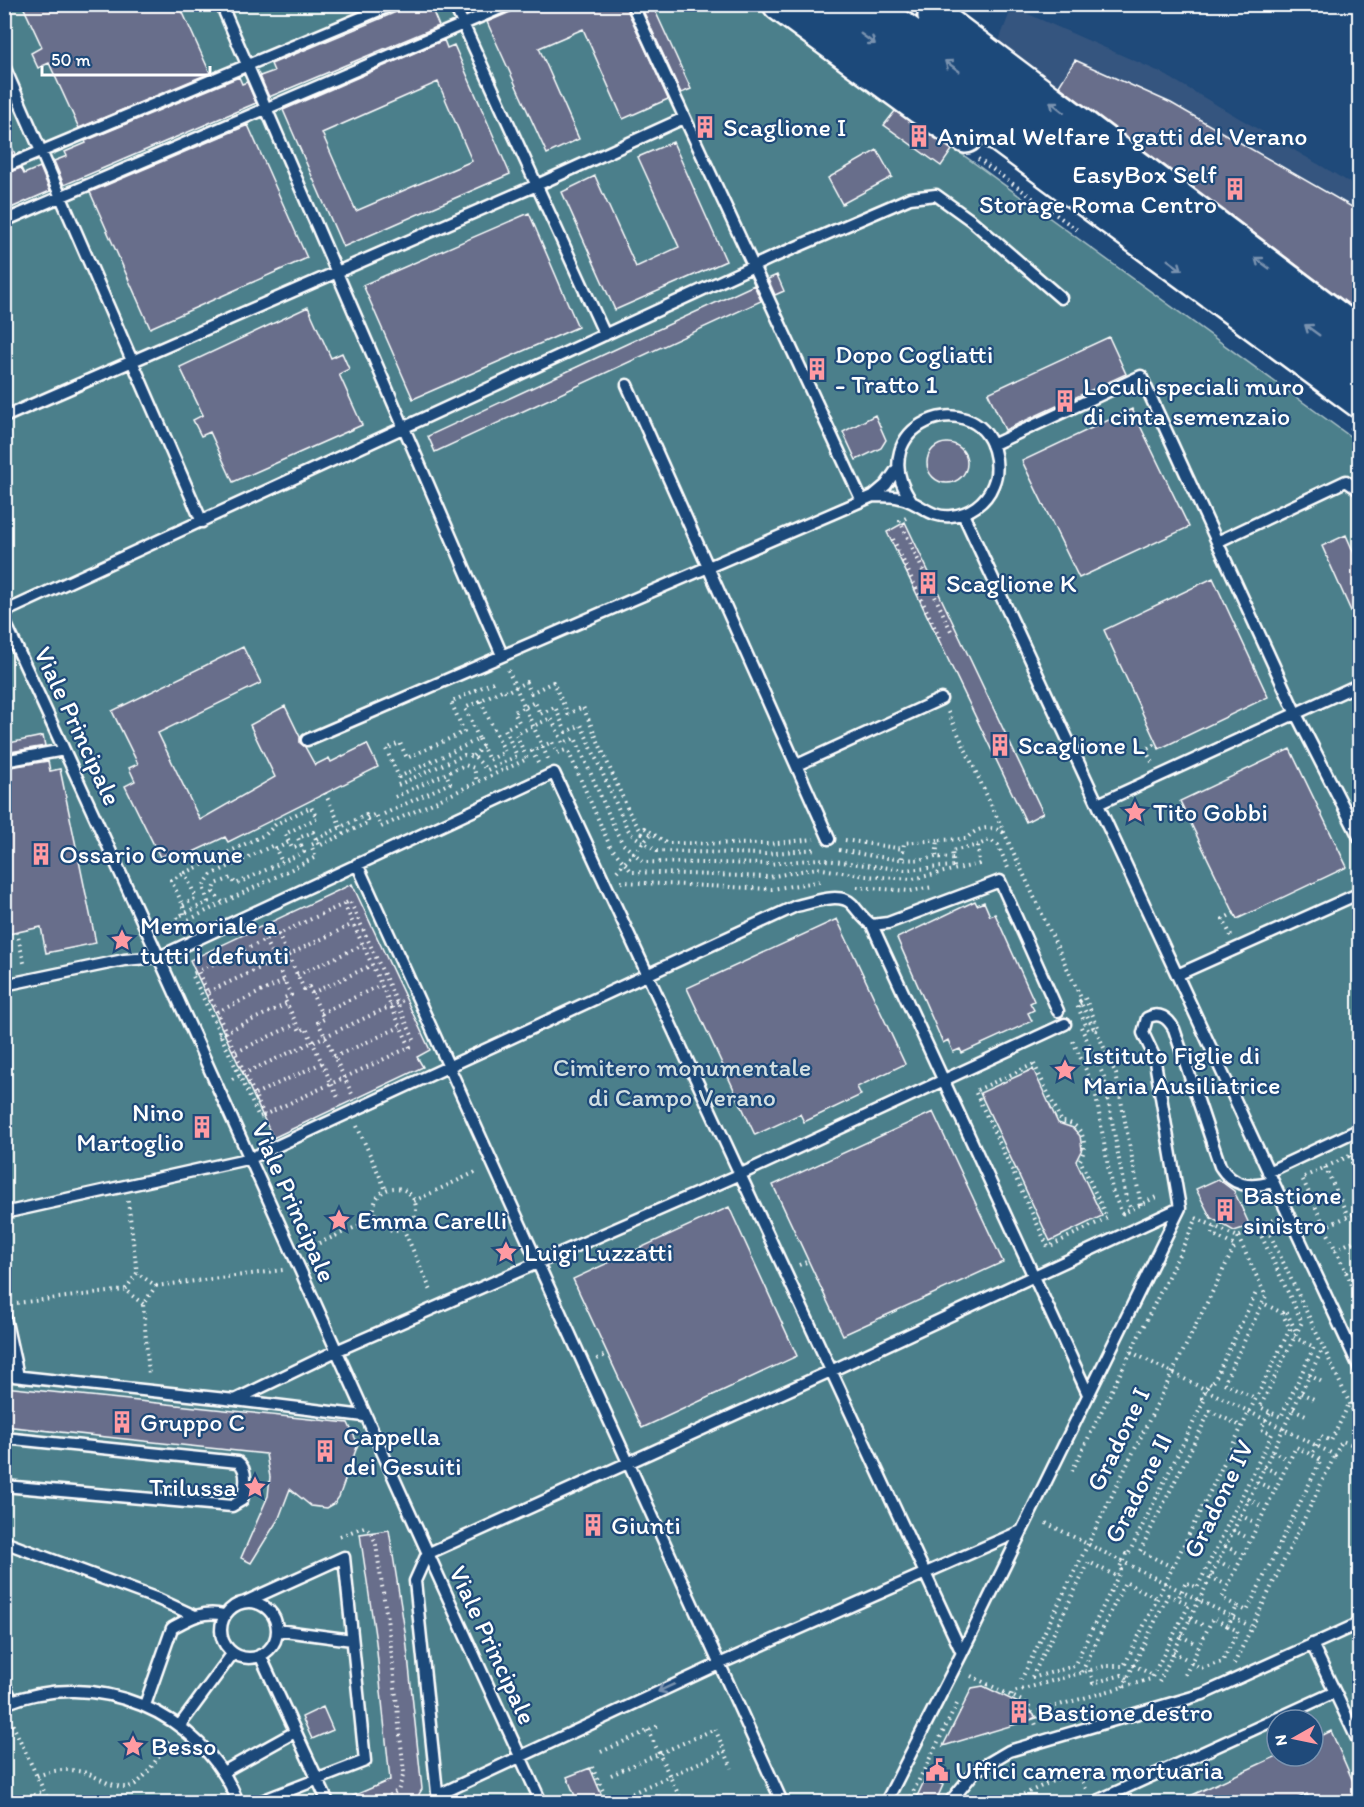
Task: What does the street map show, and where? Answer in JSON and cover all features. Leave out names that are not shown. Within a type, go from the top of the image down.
[{"type":"highway","points":[[780,4],[919,106],[1045,185],[1128,231]]},
{"type":"highway","points":[[821,4],[1128,231],[1350,410]]},
{"type":"highway","points":[[868,4],[1359,365]]},
{"type":"highway","points":[[927,10],[1073,154]]},
{"type":"highway","points":[[927,10],[1359,336]]},
{"type":"lane","points":[[221,4],[502,655]]},
{"type":"lane","points":[[4,167],[394,4]]},
{"type":"lane","points":[[454,4],[605,335]]},
{"type":"lane","points":[[4,221],[510,4]]},
{"type":"lane","points":[[632,4],[862,501]]},
{"type":"lane","points":[[4,66],[202,522]]},
{"type":"lane","points":[[4,417],[537,185],[684,118]]},
{"type":"lane","points":[[4,612],[752,267],[910,198],[936,195],[972,221],[1061,297]]},
{"type":"lane","points":[[992,445],[1141,376],[1296,714],[1359,839]]},
{"type":"lane","points":[[627,385],[797,765],[829,846]]},
{"type":"lane","points":[[308,740],[873,496],[886,485],[897,469],[902,444],[918,425],[941,416],[954,416],[971,423],[986,434],[992,445],[997,472],[993,486],[976,507],[963,514],[936,515],[911,501],[873,496]]},
{"type":"lane","points":[[897,469],[901,486],[911,501]]},
{"type":"lane","points":[[1217,542],[1346,481],[1359,491]]},
{"type":"lane","points":[[963,514],[1359,1370]]},
{"type":"lane","name":"Viale Principale","points":[[4,620],[251,1158],[364,1416],[541,1803]]},
{"type":"lane","points":[[1098,804],[1359,684]]},
{"type":"lane","points":[[797,765],[941,699]]},
{"type":"lane","points":[[4,761],[64,750]]},
{"type":"lane","points":[[4,985],[124,960],[159,957],[554,773],[962,1653]]},
{"type":"lane","points":[[357,864],[782,1803]]},
{"type":"lane","points":[[872,925],[888,923],[1000,881],[1058,1011]]},
{"type":"lane","points":[[1177,975],[1359,893]]},
{"type":"lane","points":[[4,1213],[251,1158],[796,906],[842,898],[851,903],[861,917],[872,925],[1088,1394]]},
{"type":"lane","points":[[886,1803],[1180,1209],[1157,1072],[1143,1033],[1144,1023],[1151,1015],[1162,1016],[1174,1029],[1220,1166],[1226,1175],[1239,1184],[1252,1187],[1359,1128]]},
{"type":"lane","points":[[235,1400],[336,1351],[741,1174],[1065,1024]]},
{"type":"lane","points":[[1021,1531],[719,1664],[520,1756],[438,1799],[415,1581],[427,1554],[833,1371],[1180,1209]]},
{"type":"lane","points":[[4,1313],[18,1376]]},
{"type":"lane","points":[[4,1375],[364,1416]]},
{"type":"lane","points":[[4,1438],[238,1462],[244,1468],[245,1475],[242,1500],[232,1506],[4,1486]]},
{"type":"lane","points":[[4,1542],[158,1599],[195,1616]]},
{"type":"lane","points":[[245,1602],[253,1602],[267,1609],[276,1622],[277,1630],[272,1645],[260,1655],[242,1657],[233,1653],[222,1640],[221,1623],[224,1615],[230,1609],[245,1602],[344,1557],[365,1761],[259,1803]]},
{"type":"lane","points":[[145,1705],[172,1628],[195,1616],[210,1612],[224,1615]]},
{"type":"lane","points":[[950,1803],[975,1771],[1009,1751],[1203,1694],[1359,1623]]},
{"type":"lane","points":[[277,1630],[352,1640]]},
{"type":"lane","points":[[1312,1644],[1359,1745]]},
{"type":"lane","points":[[180,1725],[233,1653]]},
{"type":"lane","points":[[260,1655],[328,1803]]},
{"type":"lane","points":[[4,1683],[8,1703],[56,1691],[102,1692],[145,1705],[180,1725],[203,1747],[223,1772],[238,1803]]},
{"type":"lane","points":[[1100,1801],[1335,1692]]},
{"type":"lane","points":[[223,1772],[295,1732]]},
{"type":"lane","points":[[1119,1791],[1124,1803]]},
{"type":"path","points":[[976,158],[1080,232]]},
{"type":"path","points":[[1350,410],[1359,434]]},
{"type":"path","points":[[902,524],[952,633]]},
{"type":"path","points":[[893,538],[937,628],[940,639]]},
{"type":"path","points":[[507,669],[543,749]]},
{"type":"path","points":[[389,748],[400,743],[407,758],[464,732],[451,702],[493,682]]},
{"type":"path","points":[[479,738],[489,760],[505,752],[480,700]]},
{"type":"path","points":[[473,756],[487,770],[517,756],[505,729],[519,722],[514,712],[535,702],[540,714],[555,707],[566,732],[581,725],[627,828],[657,852],[765,854],[829,846],[922,860],[936,857],[953,858]]},
{"type":"path","points":[[368,818],[375,814],[381,827],[527,759],[516,734],[551,718],[563,743],[574,738],[623,844],[644,862],[770,864],[818,859],[905,870],[954,868],[952,851],[978,846]]},
{"type":"path","points":[[957,732],[1082,1001]]},
{"type":"path","points":[[527,769],[538,764],[532,751],[543,749],[552,742],[557,753],[566,750],[610,846],[629,871],[769,877],[817,868],[889,878],[934,876]]},
{"type":"path","points":[[1157,744],[1145,749],[1159,776]]},
{"type":"path","points":[[398,785],[459,757],[473,756],[483,746]]},
{"type":"path","points":[[395,797],[446,773],[470,765],[476,772],[477,782]]},
{"type":"path","points":[[384,814],[450,783],[446,773]]},
{"type":"path","points":[[325,793],[343,830]]},
{"type":"path","points":[[184,914],[183,905],[171,880],[266,834],[276,824],[310,807],[316,818],[285,834],[292,848],[301,844]]},
{"type":"path","points":[[222,902],[213,892],[216,884],[231,878],[236,884],[304,852],[298,838],[310,832],[319,846],[366,815],[368,818]]},
{"type":"path","points":[[175,931],[174,927],[316,857],[311,845],[317,840],[369,822],[368,818]]},
{"type":"path","points":[[902,858],[904,843],[966,839],[975,830],[988,828],[1001,831],[1006,836]]},
{"type":"path","points":[[623,865],[651,834]]},
{"type":"path","points":[[936,857],[938,840]]},
{"type":"path","points":[[276,849],[289,842]]},
{"type":"path","points":[[180,924],[177,917],[208,902],[203,889],[208,877],[274,845],[282,862]]},
{"type":"path","points":[[896,848],[903,849]]},
{"type":"path","points":[[975,866],[976,872]]},
{"type":"path","points":[[183,905],[196,898],[185,873]]},
{"type":"path","points":[[619,882],[772,889],[812,881],[834,883]]},
{"type":"path","points":[[854,886],[910,891],[943,884]]},
{"type":"path","points":[[346,903],[350,901],[356,923]]},
{"type":"path","points":[[404,1025],[410,1047],[264,1114],[242,1075],[205,993],[198,972],[344,904],[356,923],[415,1045],[422,1042]]},
{"type":"path","points":[[1234,913],[1223,919],[1237,947]]},
{"type":"path","points":[[288,955],[356,923]]},
{"type":"path","points":[[267,927],[272,937]]},
{"type":"path","points":[[17,932],[23,958]]},
{"type":"path","points":[[278,934],[304,989],[309,987],[324,1019],[318,1022],[352,1095]]},
{"type":"path","points":[[265,940],[291,995],[284,998],[300,1031],[306,1028],[339,1101]]},
{"type":"path","points":[[297,975],[366,943]]},
{"type":"path","points":[[205,993],[275,961]]},
{"type":"path","points":[[312,993],[375,964]]},
{"type":"path","points":[[185,972],[189,980],[195,975],[192,974],[205,993]]},
{"type":"path","points":[[214,1013],[284,981]]},
{"type":"path","points":[[321,1013],[384,984]]},
{"type":"path","points":[[230,1080],[417,995]]},
{"type":"path","points":[[1085,998],[1099,1029],[1088,1030],[1077,1005],[1082,1001],[1085,998]]},
{"type":"path","points":[[212,1039],[287,1004]]},
{"type":"path","points":[[1092,1014],[1097,1011]]},
{"type":"path","points":[[233,1054],[296,1024]]},
{"type":"path","points":[[334,1057],[404,1025]]},
{"type":"path","points":[[1094,1029],[1117,1077],[1141,1204]]},
{"type":"path","points":[[1073,1041],[1095,1090],[1112,1190],[1126,1224]]},
{"type":"path","points":[[252,1095],[322,1063]]},
{"type":"path","points":[[1034,1064],[1062,1122],[1075,1126],[1083,1137],[1085,1148],[1080,1160],[1107,1218],[1079,1234],[1048,1246],[975,1091],[1034,1064]]},
{"type":"path","points":[[252,1095],[259,1118],[262,1116]]},
{"type":"path","points":[[360,1133],[386,1190]]},
{"type":"path","points":[[1359,1151],[1302,1178],[1340,1261],[1358,1294],[1359,1302]]},
{"type":"path","points":[[1349,1156],[1359,1179]]},
{"type":"path","points":[[1325,1167],[1348,1216]]},
{"type":"path","points":[[414,1200],[473,1173]]},
{"type":"path","points":[[400,1189],[414,1200],[415,1214],[403,1228],[390,1229],[376,1218],[375,1204],[386,1190],[400,1189]]},
{"type":"path","points":[[1121,1214],[1156,1197]]},
{"type":"path","points":[[1324,1227],[1359,1210]]},
{"type":"path","points":[[125,1290],[137,1273],[129,1212]]},
{"type":"path","points":[[1194,1217],[1238,1237],[1266,1296],[1224,1383],[1255,1398]]},
{"type":"path","points":[[317,1245],[376,1218]]},
{"type":"path","points":[[1238,1237],[1274,1219]]},
{"type":"path","points":[[1265,1224],[1359,1425]]},
{"type":"path","name":"Gradone I","points":[[1021,1680],[1235,1246],[1212,1234],[1215,1227]]},
{"type":"path","points":[[403,1228],[429,1285]]},
{"type":"path","points":[[1259,1231],[1302,1322],[1260,1407],[1270,1412]]},
{"type":"path","points":[[1335,1250],[1359,1238]]},
{"type":"path","points":[[1333,1264],[1340,1261]]},
{"type":"path","points":[[1346,1272],[1359,1266]]},
{"type":"path","points":[[137,1273],[156,1286],[271,1271]]},
{"type":"path","points":[[149,1369],[143,1304],[156,1286]]},
{"type":"path","points":[[31,1302],[125,1290],[143,1304]]},
{"type":"path","name":"Gradone II","points":[[1118,1577],[1089,1562],[1032,1678],[1074,1666],[1118,1577],[1122,1561],[1126,1554],[1128,1555],[1205,1400],[1202,1398],[1209,1383],[1212,1384],[1257,1293]]},
{"type":"path","points":[[1263,1303],[1282,1313],[1286,1311],[1295,1335]]},
{"type":"path","points":[[1012,1695],[1013,1692],[1105,1665],[1124,1666],[1290,1329],[1282,1313]]},
{"type":"path","name":"Gradone IV","points":[[1178,1599],[1186,1582],[1197,1588],[1272,1434],[1262,1429],[1270,1412],[1281,1417],[1314,1347],[1295,1335]]},
{"type":"path","points":[[1131,1352],[1335,1455]]},
{"type":"path","points":[[1159,1682],[1321,1352]]},
{"type":"path","points":[[600,1358],[608,1354]]},
{"type":"path","points":[[1309,1375],[1324,1383]]},
{"type":"path","points":[[1300,1393],[1316,1400]]},
{"type":"path","points":[[1312,1455],[1321,1436],[1331,1441],[1349,1404]]},
{"type":"path","points":[[1293,1409],[1308,1416]]},
{"type":"path","points":[[1172,1567],[1140,1551],[1210,1410],[1241,1426]]},
{"type":"path","points":[[1236,1671],[1233,1662],[1342,1441],[1359,1447]]},
{"type":"path","points":[[1296,1447],[1312,1455],[1321,1460],[1246,1611],[1222,1598],[1296,1447]]},
{"type":"path","points":[[1272,1451],[1287,1459]]},
{"type":"path","points":[[1264,1467],[1279,1474]]},
{"type":"path","points":[[1257,1482],[1272,1489]]},
{"type":"path","points":[[1248,1499],[1263,1507]]},
{"type":"path","points":[[1240,1515],[1256,1523]]},
{"type":"path","points":[[1046,1523],[1250,1626]]},
{"type":"path","points":[[340,1536],[364,1527],[372,1532],[376,1545],[390,1640],[404,1773],[398,1791],[383,1801],[373,1803]]},
{"type":"path","points":[[1233,1530],[1248,1538]]},
{"type":"path","points":[[1225,1546],[1240,1554]]},
{"type":"path","points":[[1218,1561],[1233,1569]]},
{"type":"path","points":[[1210,1577],[1225,1584]]},
{"type":"path","points":[[1082,1672],[1125,1582],[1157,1598]]},
{"type":"path","points":[[1038,1711],[1122,1688],[1151,1679],[1189,1605],[1168,1595],[1122,1688]]},
{"type":"path","points":[[1228,1626],[1237,1606]]},
{"type":"path","points":[[1190,1618],[1205,1626]]},
{"type":"path","points":[[1173,1652],[1189,1661],[1201,1668],[1222,1662],[1238,1631],[1213,1618],[1189,1661],[1185,1675]]},
{"type":"path","points":[[1181,1636],[1196,1644]]},
{"type":"path","points":[[1133,1665],[1153,1675]]},
{"type":"path","points":[[1089,1670],[1093,1683],[1122,1675],[1127,1678]]},
{"type":"path","points":[[977,1687],[973,1677],[1030,1705],[1035,1719]]},
{"type":"path","points":[[9,1717],[50,1803]]},
{"type":"path","points":[[37,1776],[67,1770],[88,1774],[120,1787],[129,1786],[142,1778],[180,1725]]},
{"type":"path","points":[[601,1752],[658,1726]]},
{"type":"path","points":[[611,1775],[715,1729],[732,1768]]},
{"type":"path","points":[[648,1730],[682,1801],[676,1803]]},
{"type":"path","points":[[621,1798],[724,1751]]},
{"type":"path","points":[[592,1767],[608,1803]]},
{"type":"path","points":[[1007,1803],[1077,1770],[1087,1792]]},
{"type":"path","points":[[17,1803],[44,1791]]},
{"type":"shaded area","name":"EasyBox Self Storage Roma Centro","points":[[1012,7],[1160,72],[1359,188],[1359,321],[995,51]]},
{"type":"green space","name":"Cimitero monumentale di Campo Verano","points":[[5,5],[757,5],[1359,443],[1359,1802],[5,1802]]},
{"type":"building","points":[[22,4],[119,4],[122,10],[134,4],[179,4],[210,73],[79,128],[49,63],[38,68],[31,53],[42,47]]},
{"type":"building","points":[[517,4],[625,4],[668,99],[623,119],[583,29],[539,48],[579,139],[547,154],[487,22],[513,11]]},
{"type":"building","points":[[640,4],[652,4],[691,89],[681,93]]},
{"type":"building","points":[[413,5],[430,5],[439,26],[269,97],[260,76],[274,71],[271,64]]},
{"type":"building","points":[[444,40],[447,48],[454,45],[510,174],[343,247],[283,110]],"holes":[[[438,82],[472,161],[356,211],[322,133]]]},
{"type":"building","name":"EasyBox Self Storage Roma Centro","points":[[1075,60],[1171,103],[1359,211],[1359,312],[1059,86]]},
{"type":"building","points":[[239,77],[242,84],[247,82],[256,103],[64,185],[54,161],[67,156],[65,152],[86,143],[85,141]]},
{"type":"building","name":"Animal Welfare I gatti del Verano","points":[[895,111],[952,150],[941,166],[884,125]]},
{"type":"building","points":[[248,125],[307,258],[150,328],[90,192]]},
{"type":"building","points":[[4,129],[15,154],[4,159]]},
{"type":"building","points":[[673,142],[726,261],[615,310],[562,192],[595,176],[636,267],[679,247],[638,157]]},
{"type":"building","points":[[877,150],[892,177],[842,204],[828,178]]},
{"type":"building","points":[[40,167],[50,191],[4,211],[4,174],[21,168],[24,174]]},
{"type":"building","points":[[529,213],[578,327],[413,399],[363,285]]},
{"type":"building","points":[[777,275],[784,291],[775,295],[768,279]]},
{"type":"building","points":[[754,285],[761,301],[435,452],[428,436]]},
{"type":"building","points":[[308,307],[331,358],[342,353],[349,369],[339,374],[362,425],[233,482],[210,432],[201,436],[193,420],[203,415],[180,367]]},
{"type":"building","points":[[1109,337],[1126,374],[1005,430],[988,393]]},
{"type":"building","points":[[1132,409],[1189,527],[1079,578],[1022,461]]},
{"type":"building","points":[[875,415],[886,440],[881,448],[856,460],[843,432]]},
{"type":"building","points":[[947,443],[955,444],[961,449],[966,455],[966,471],[961,477],[955,482],[947,483],[939,482],[933,477],[928,471],[927,463],[928,455],[933,449],[939,444]]},
{"type":"building","points":[[905,522],[1043,813],[1026,822],[887,532]]},
{"type":"building","points":[[1346,535],[1359,565],[1359,629],[1322,546]]},
{"type":"building","points":[[1213,578],[1268,697],[1159,749],[1104,630]]},
{"type":"building","points":[[243,647],[261,683],[158,733],[200,820],[275,777],[250,725],[285,706],[300,737],[300,743],[305,747],[315,765],[329,758],[331,762],[367,744],[378,767],[228,842],[225,837],[174,861],[170,853],[160,857],[125,786],[135,781],[129,768],[138,764],[112,711]]},
{"type":"building","points":[[43,736],[45,746],[4,753],[4,744]]},
{"type":"building","points":[[1290,749],[1347,867],[1237,919],[1180,801]]},
{"type":"building","name":"Ossario Comune","points":[[48,761],[50,771],[60,769],[96,943],[46,953],[41,927],[4,935],[4,768]]},
{"type":"building","points":[[352,884],[430,1050],[417,1057],[423,1067],[273,1138],[190,960]]},
{"type":"building","points":[[975,901],[977,905],[984,902],[990,916],[995,914],[1034,1001],[1030,1003],[1034,1010],[1028,1013],[1032,1021],[962,1053],[960,1049],[953,1052],[948,1040],[943,1043],[897,938]]},
{"type":"building","points":[[837,919],[905,1064],[857,1087],[861,1095],[804,1122],[800,1114],[755,1135],[687,988]]},
{"type":"building","points":[[1033,1069],[1058,1123],[1073,1128],[1080,1136],[1082,1149],[1076,1161],[1102,1216],[1050,1241],[980,1093]]},
{"type":"building","points":[[933,1112],[1003,1262],[843,1335],[773,1185]]},
{"type":"building","name":"Bastione sinistro","points":[[1218,1179],[1234,1191],[1250,1226],[1234,1231],[1211,1218],[1196,1189]]},
{"type":"building","points":[[729,1207],[797,1356],[642,1428],[573,1279]]},
{"type":"building","points":[[4,1387],[348,1423],[358,1444],[339,1497],[334,1504],[327,1508],[311,1506],[290,1489],[279,1518],[251,1563],[241,1558],[268,1496],[270,1477],[266,1454],[4,1426]]},
{"type":"building","points":[[389,1530],[406,1638],[422,1789],[414,1803],[337,1803],[390,1780],[376,1642],[360,1534]]},
{"type":"building","name":"Bastione destro","points":[[983,1686],[1025,1706],[1037,1718],[943,1746],[972,1688]]},
{"type":"building","points":[[323,1707],[333,1730],[312,1739],[302,1717]]},
{"type":"building","points":[[1331,1731],[1359,1795],[1359,1803],[1311,1803],[1307,1794],[1288,1803],[1175,1803],[1265,1762],[1265,1768],[1325,1768],[1325,1734]]},
{"type":"building","points":[[590,1768],[605,1803],[578,1803],[567,1777]]},
{"type":"building","points":[[926,1777],[943,1785],[935,1803],[914,1803]]},
{"type":"place","name":"Scaglione I","points":[[705,127]]},
{"type":"place","name":"Animal Welfare I gatti del Verano","points":[[919,136]]},
{"type":"place","name":"EasyBox Self Storage Roma Centro","points":[[1235,189]]},
{"type":"place","name":"Dopo Cogliatti - Tratto 1","points":[[817,369]]},
{"type":"place","name":"Loculi speciali muro di cinta semenzaio","points":[[1065,401]]},
{"type":"place","name":"Scaglione K","points":[[928,583]]},
{"type":"place","name":"Scaglione L","points":[[1000,745]]},
{"type":"place","name":"Tito Gobbi","points":[[1135,812]]},
{"type":"place","name":"Ossario Comune","points":[[41,854]]},
{"type":"place","name":"Memoriale a tutti i defunti","points":[[122,940]]},
{"type":"place","name":"Istituto Figlie di Maria Ausiliatrice","points":[[1065,1070]]},
{"type":"place","name":"Nino Martoglio","points":[[202,1127]]},
{"type":"place","name":"Bastione sinistro","points":[[1225,1210]]},
{"type":"place","name":"Emma Carelli","points":[[339,1220]]},
{"type":"place","name":"Luigi Luzzatti","points":[[506,1252]]},
{"type":"place","name":"Gruppo C","points":[[122,1422]]},
{"type":"place","name":"Cappella dei Gesuiti","points":[[325,1451]]},
{"type":"place","name":"Trilussa","points":[[255,1487]]},
{"type":"place","name":"Giunti","points":[[593,1525]]},
{"type":"place","name":"Bastione destro","points":[[1019,1712]]},
{"type":"place","name":"Besso","points":[[133,1746]]},
{"type":"place","name":"Uffici camera mortuaria","points":[[937,1770]]}]
